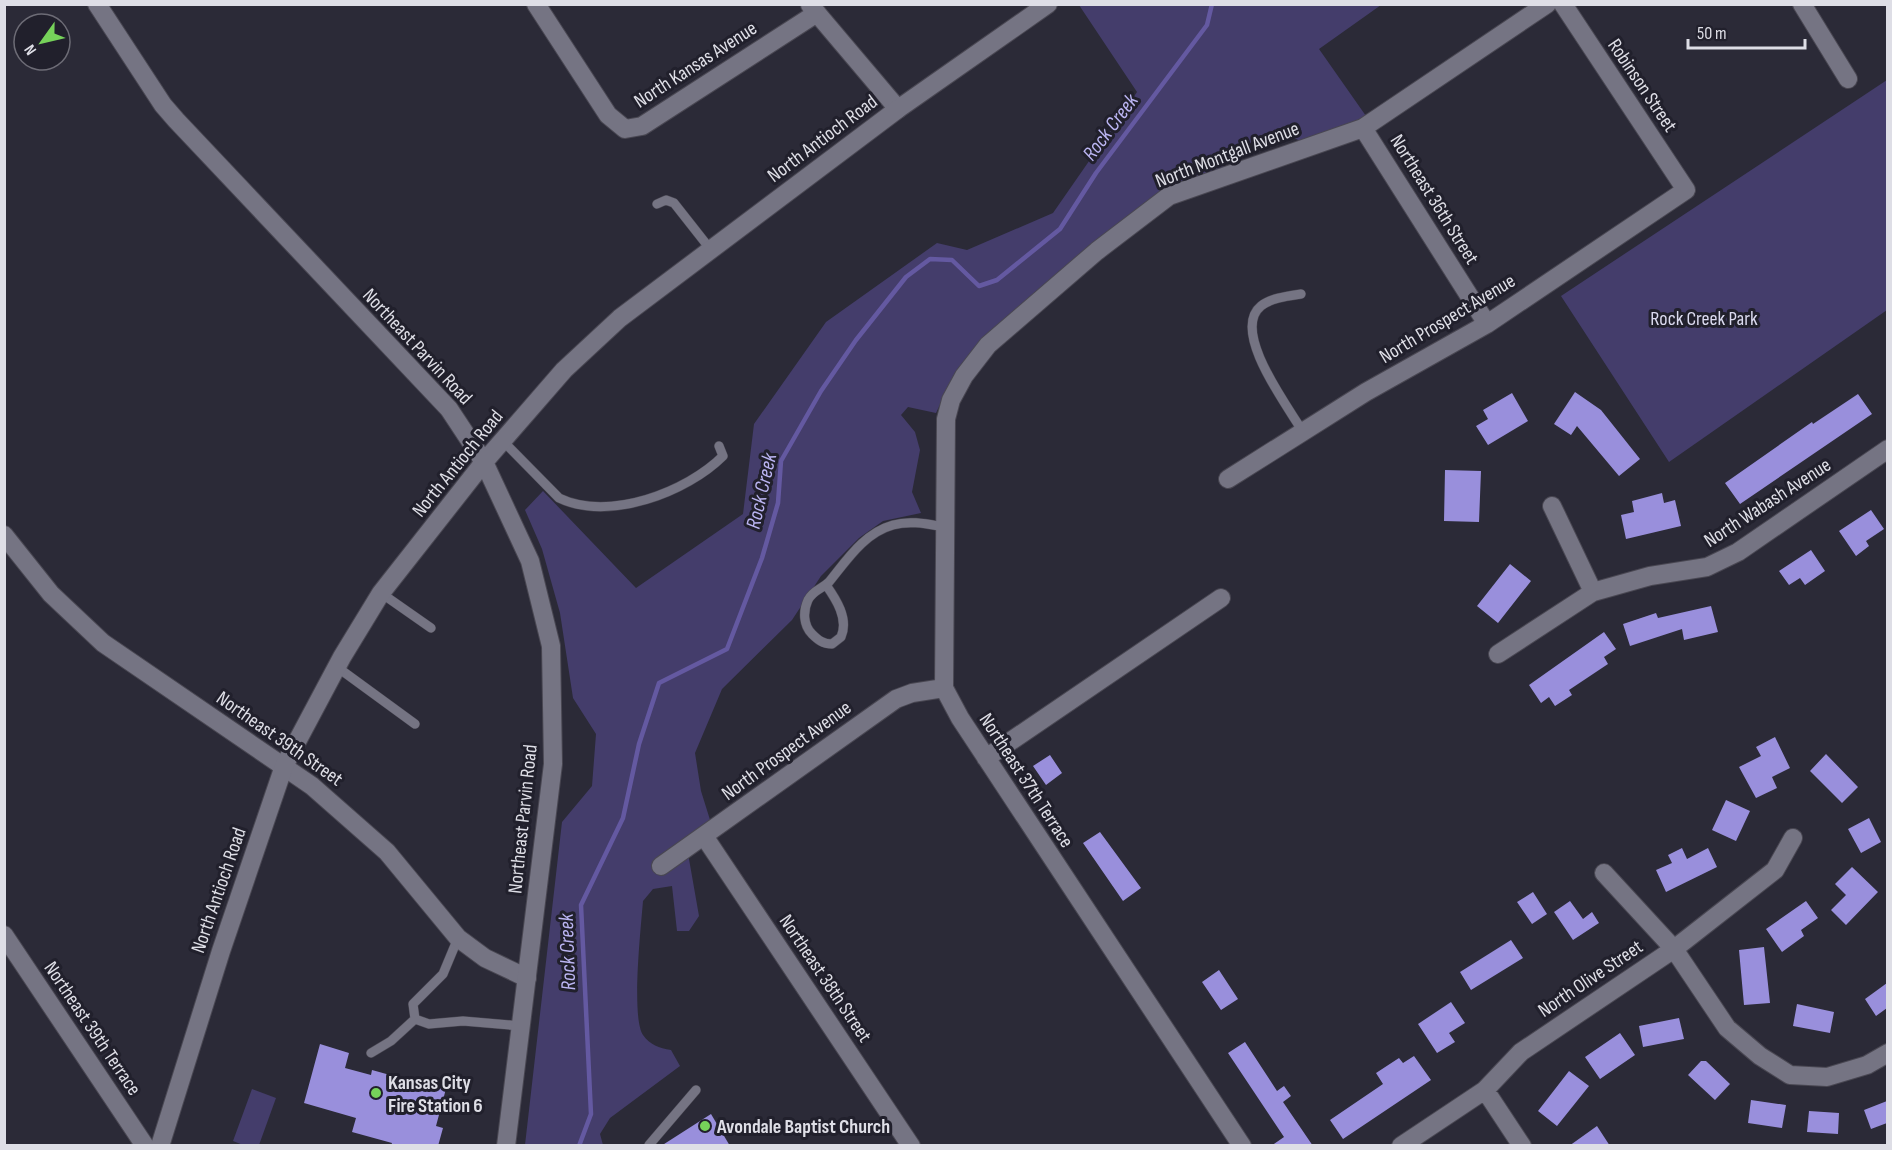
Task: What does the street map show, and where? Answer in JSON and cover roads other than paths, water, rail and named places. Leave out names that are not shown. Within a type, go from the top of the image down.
[{"type":"street","name":"Northeast Parvin Road","points":[[97,4],[163,105],[208,156],[449,409],[484,462],[530,561],[551,645],[553,764],[506,1146]]},
{"type":"street","name":"North Kansas Avenue","points":[[536,4],[608,115],[625,129],[642,126],[813,9]]},
{"type":"street","name":"North Antioch Road","points":[[160,1146],[221,951],[284,766],[337,667],[381,593],[484,462],[564,370],[620,318],[898,109],[1048,4]]},
{"type":"street","name":"North Montgall Avenue","points":[[944,527],[946,419],[963,376],[988,345],[1096,251],[1169,196],[1364,128],[1547,4]]},
{"type":"street","name":"Robinson Street","points":[[1563,4],[1686,190]]},
{"type":"street","points":[[1802,4],[1848,79]]},
{"type":"street","points":[[813,9],[898,109]]},
{"type":"street","name":"Northeast 36th Street","points":[[1364,128],[1487,324]]},
{"type":"street","name":"North Prospect Avenue","points":[[1228,479],[1366,392],[1487,324],[1686,190]]},
{"type":"street","name":"North Wabash Avenue","points":[[1498,654],[1593,592],[1650,576],[1707,567],[1738,552],[1887,449]]},
{"type":"street","points":[[1552,506],[1593,592]]},
{"type":"street","points":[[944,527],[944,688]]},
{"type":"street","name":"Northeast 39th Street","points":[[4,535],[51,594],[104,643],[284,766],[355,821],[387,852],[458,938],[485,958],[527,978]]},
{"type":"street","points":[[986,758],[1221,598]]},
{"type":"street","name":"North Prospect Avenue","points":[[661,866],[896,699],[912,693],[944,688]]},
{"type":"street","name":"Northeast 37th Terrace","points":[[944,688],[986,758],[1242,1146]]},
{"type":"street","name":"Northeast 38th Street","points":[[704,836],[911,1146]]},
{"type":"street","name":"North Olive Street","points":[[1401,1146],[1485,1090],[1521,1052],[1674,949],[1775,870],[1793,838]]},
{"type":"street","points":[[1604,873],[1674,949],[1727,1028],[1760,1056],[1790,1075],[1827,1077],[1867,1065],[1887,1053]]},
{"type":"street","name":"Northeast 39th Terrace","points":[[4,935],[145,1146]]},
{"type":"street","points":[[1485,1090],[1522,1146]]},
{"type":"lane","points":[[657,204],[666,200],[674,203],[711,249]]},
{"type":"lane","points":[[1301,294],[1277,299],[1261,306],[1254,316],[1252,332],[1257,355],[1303,432]]},
{"type":"lane","points":[[503,441],[559,498],[571,504],[593,507],[638,501],[690,483],[723,456],[719,446]]},
{"type":"lane","points":[[826,585],[837,601],[843,622],[841,637],[832,644],[818,641],[809,631],[804,614],[808,600],[814,592],[826,585],[845,560],[875,533],[906,522],[944,527]]},
{"type":"lane","points":[[381,593],[431,628]]},
{"type":"lane","points":[[337,667],[415,724]]},
{"type":"lane","points":[[416,1019],[413,1004],[442,974],[458,938]]},
{"type":"lane","points":[[416,1019],[429,1024],[463,1021],[521,1026]]},
{"type":"lane","points":[[371,1053],[391,1041],[416,1019]]},
{"type":"lane","points":[[649,1145],[696,1090]]},
{"type":"waterway","name":"Rock Creek","points":[[579,1146],[591,1114],[581,905],[623,818],[639,744],[659,683],[727,649],[762,558],[778,503],[781,461],[821,391],[856,340],[906,277],[930,259],[952,260],[979,286],[997,280],[1060,229],[1096,173],[1207,25],[1212,4]]},
{"type":"place","name":"Kansas City Fire Station 6","points":[[376,1093]]},
{"type":"place","name":"Avondale Baptist Church","points":[[705,1126]]},
{"type":"park label","name":"Rock Creek Park","points":[[1704,318]]}]
